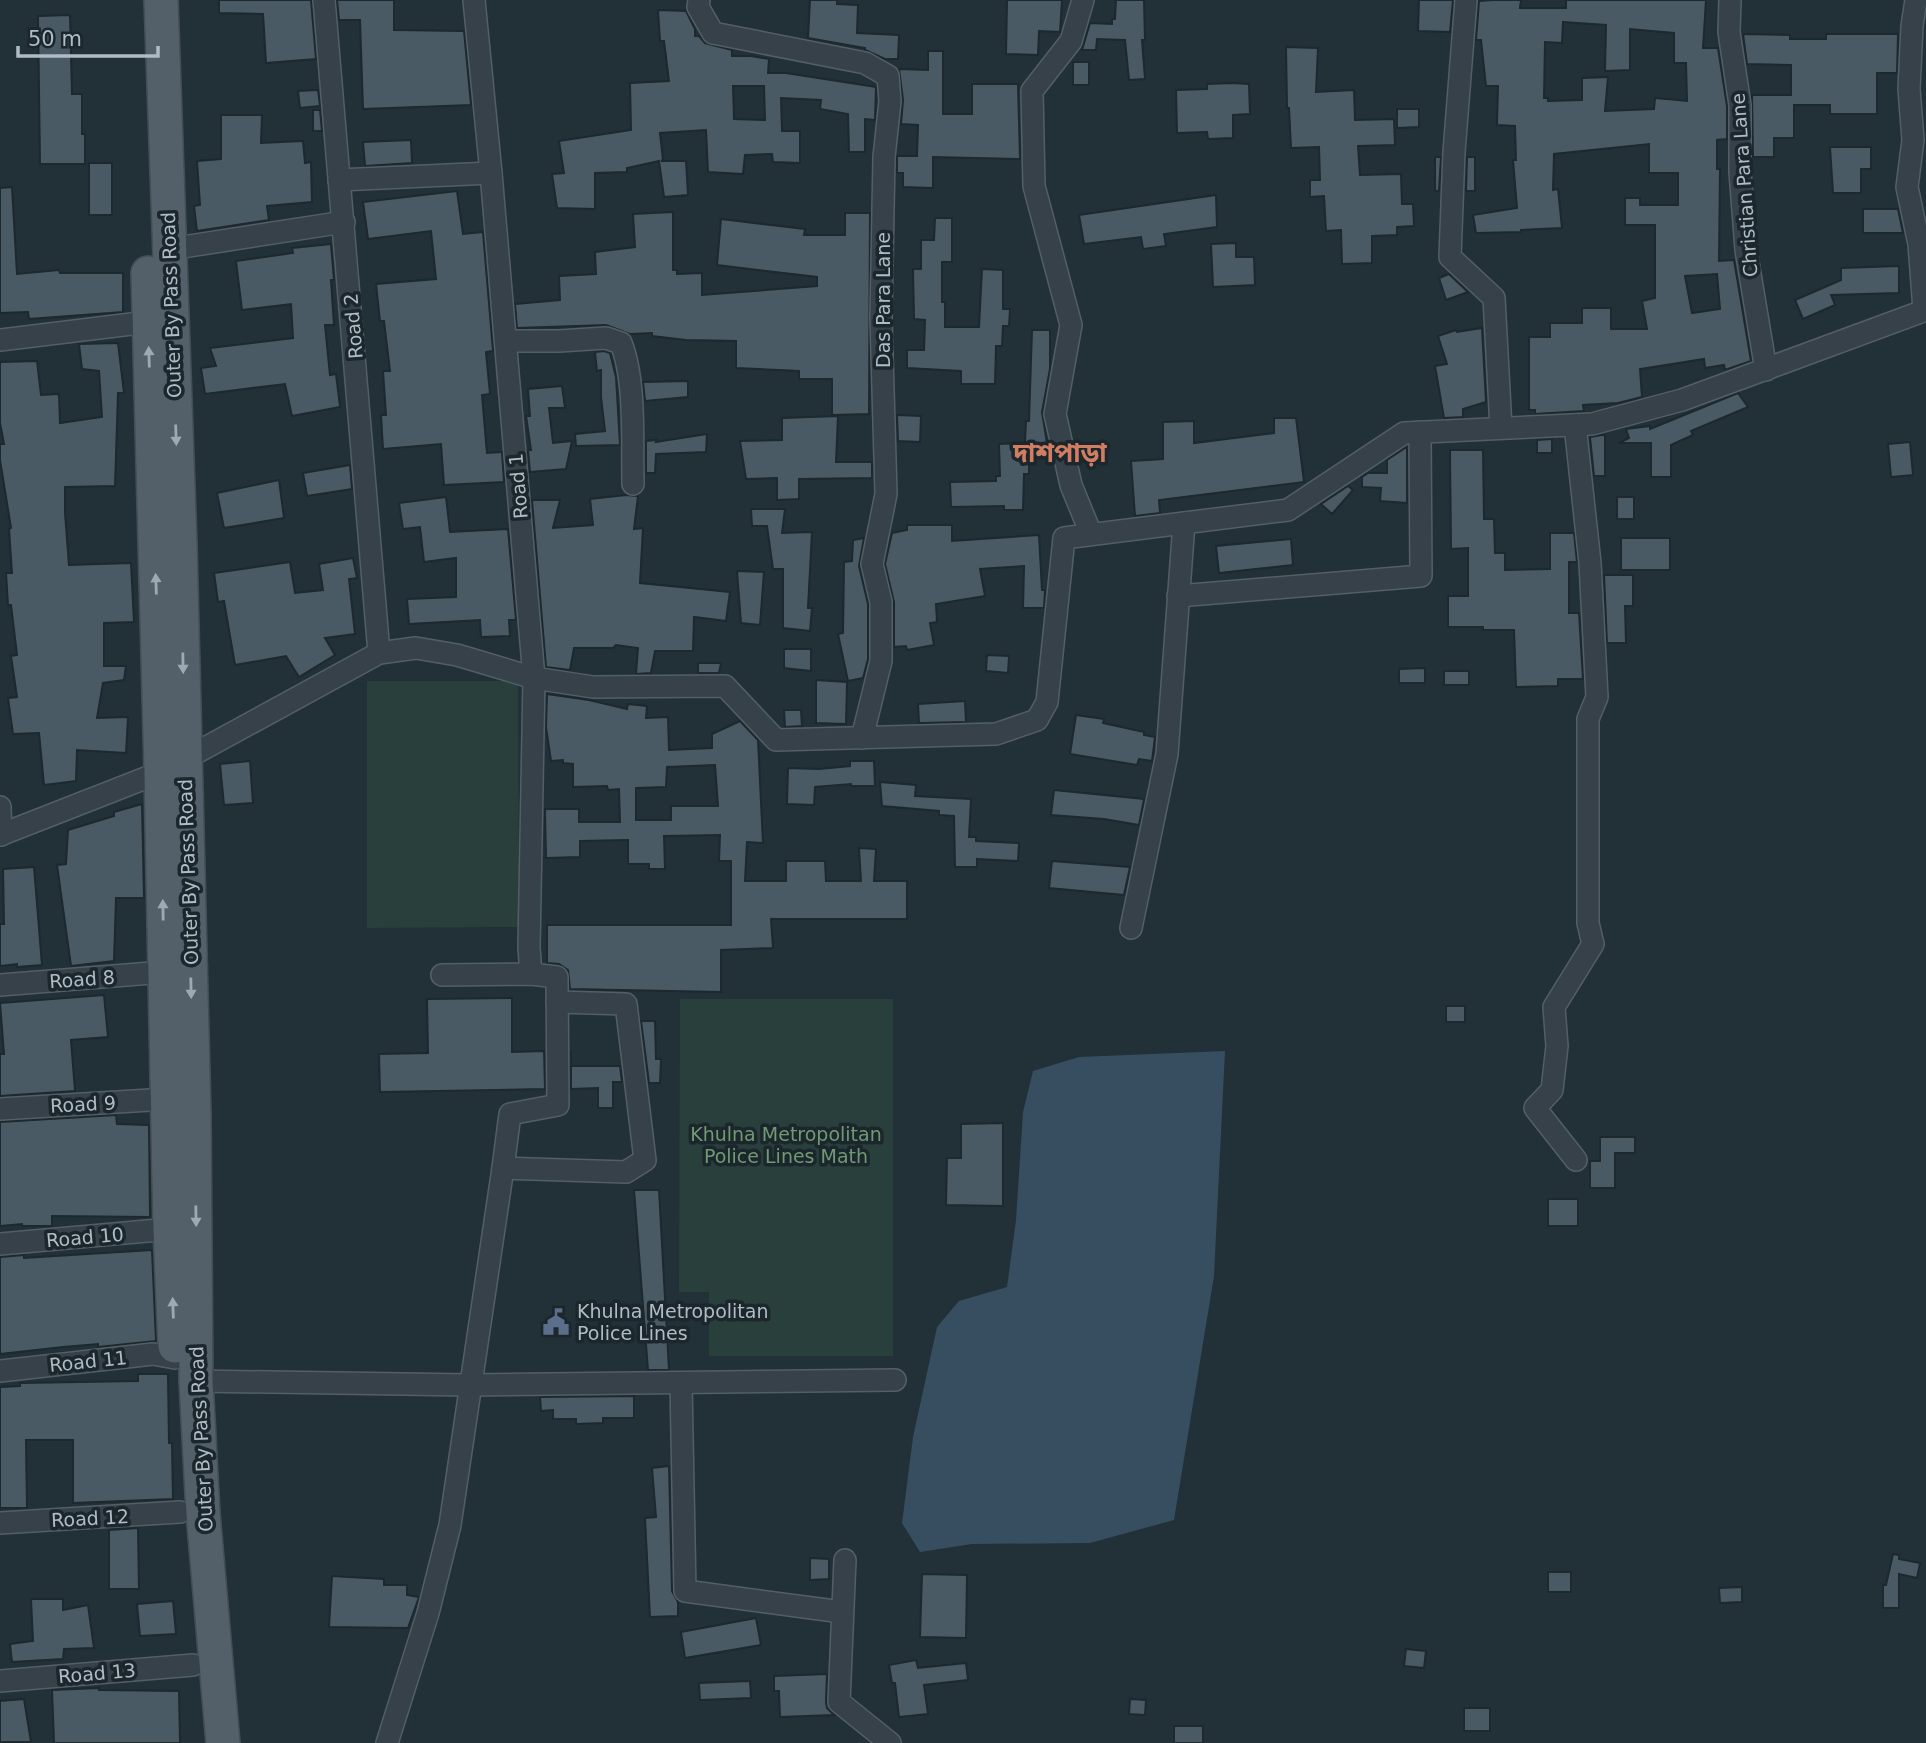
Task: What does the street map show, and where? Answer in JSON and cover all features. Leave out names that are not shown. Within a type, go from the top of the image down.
[{"type":"main road","name":"Outer By Pass Road","points":[[142,0],[148,322],[194,1127],[180,1512],[201,1743]]},
{"type":"main road","name":"Outer By Pass Road","points":[[160,0],[180,544],[164,972],[170,1229],[203,1513],[223,1743]]},
{"type":"street","name":"Road 2","points":[[324,0],[379,653]]},
{"type":"street","name":"Road 1","points":[[474,0],[534,678],[531,974]]},
{"type":"street","name":"Das Para Lane","points":[[699,0],[698,7],[713,33],[865,63],[888,76],[890,101],[884,157],[881,318],[886,494],[872,564],[881,602],[881,661],[862,738]]},
{"type":"street","points":[[1083,0],[1070,41],[1032,91],[1034,186],[1070,325],[1055,414],[1070,485],[1091,534]]},
{"type":"street","points":[[1466,0],[1454,152],[1450,257],[1494,298],[1501,428]]},
{"type":"street","name":"Christian Para Lane","points":[[1730,0],[1728,32],[1740,105],[1740,172],[1746,250],[1766,370]]},
{"type":"street","points":[[0,807],[1,835],[173,765],[379,653],[416,648],[457,655],[534,678],[593,687],[725,686],[776,740],[996,734],[1037,720],[1047,702],[1064,537],[1288,510],[1404,433],[1592,424],[1682,400],[1925,310],[1919,244],[1907,187],[1913,140],[1909,89],[1916,0]]},
{"type":"street","points":[[339,180],[491,173]]},
{"type":"street","points":[[170,249],[344,222]]},
{"type":"street","points":[[0,340],[148,322]]},
{"type":"street","points":[[506,341],[606,338],[621,342],[626,356],[632,411],[633,484]]},
{"type":"street","points":[[1575,425],[1590,563],[1597,697],[1588,719],[1588,923],[1592,944],[1554,1007],[1557,1046],[1552,1090],[1535,1108],[1576,1160]]},
{"type":"street","points":[[1178,596],[1421,576],[1420,432]]},
{"type":"street","points":[[1132,928],[1167,754],[1184,523]]},
{"type":"street","name":"Road 8","points":[[0,985],[164,972]]},
{"type":"street","points":[[387,1743],[428,1614],[450,1525],[510,1114],[558,1105],[557,977],[531,974],[442,975]]},
{"type":"street","points":[[503,1168],[626,1172],[645,1160],[626,1003],[557,1002]]},
{"type":"street","name":"Road 9","points":[[0,1109],[167,1100]]},
{"type":"street","name":"Road 10","points":[[0,1244],[170,1229]]},
{"type":"street","name":"Road 11","points":[[0,1371],[153,1354],[186,1370],[469,1385],[895,1380]]},
{"type":"street","points":[[681,1383],[685,1591],[842,1612]]},
{"type":"street","name":"Road 12","points":[[0,1523],[180,1512]]},
{"type":"street","points":[[845,1560],[839,1702],[890,1743]]},
{"type":"street","name":"Road 13","points":[[0,1681],[193,1665]]},
{"type":"green space","points":[[367,681],[518,681],[519,927],[367,928]]},
{"type":"green space","name":"Khulna Metropolitan Police Lines Math","points":[[680,999],[893,999],[893,1356],[709,1356],[709,1292],[679,1292]]},
{"type":"water","points":[[1225,1051],[1214,1276],[1174,1520],[1090,1543],[972,1544],[920,1552],[902,1523],[913,1437],[937,1327],[959,1301],[1007,1287],[1016,1220],[1023,1112],[1033,1071],[1079,1057]]},
{"type":"building","points":[[219,0],[311,0],[316,59],[266,63],[263,14],[219,13]]},
{"type":"building","points":[[337,0],[394,0],[394,30],[464,31],[471,105],[363,109],[360,20],[339,20]]},
{"type":"building","points":[[810,0],[837,0],[837,4],[858,5],[857,33],[899,35],[898,59],[885,59],[865,48],[808,38]]},
{"type":"building","points":[[1007,0],[1062,0],[1060,32],[1039,31],[1038,55],[1006,54]]},
{"type":"building","points":[[1116,0],[1144,0],[1145,40],[1142,40],[1145,79],[1129,80],[1125,40],[1097,39],[1096,50],[1082,50],[1090,23],[1112,24],[1112,19],[1115,19]]},
{"type":"building","points":[[1419,0],[1453,0],[1450,32],[1418,31]]},
{"type":"building","points":[[1521,0],[1520,8],[1566,8],[1566,0],[1706,0],[1703,48],[1718,48],[1727,106],[1727,139],[1717,140],[1717,169],[1720,169],[1719,261],[1734,260],[1751,361],[1725,370],[1724,365],[1705,368],[1704,359],[1640,369],[1642,397],[1618,403],[1583,405],[1584,411],[1535,414],[1535,410],[1529,410],[1529,337],[1550,337],[1550,323],[1582,323],[1582,308],[1611,308],[1611,329],[1647,329],[1642,301],[1655,298],[1655,225],[1625,225],[1625,198],[1640,198],[1640,205],[1678,205],[1678,173],[1649,173],[1649,144],[1554,154],[1553,190],[1558,189],[1562,228],[1476,233],[1473,215],[1517,208],[1513,160],[1516,160],[1515,126],[1497,125],[1498,86],[1486,86],[1481,40],[1476,40],[1479,1]],"holes":[[[1563,22],[1606,25],[1605,71],[1630,70],[1630,29],[1674,33],[1674,63],[1686,63],[1687,101],[1655,98],[1654,109],[1605,111],[1608,77],[1582,78],[1582,100],[1548,101],[1548,98],[1544,98],[1545,42],[1562,43]],[[1717,274],[1720,309],[1692,313],[1685,276]]]},
{"type":"building","points":[[658,10],[686,11],[695,29],[695,36],[699,36],[705,43],[732,50],[732,56],[769,59],[768,73],[786,73],[876,87],[875,120],[865,119],[865,152],[849,152],[848,114],[820,109],[821,100],[781,98],[782,131],[800,131],[800,163],[773,162],[772,154],[745,155],[743,174],[708,172],[706,130],[660,133],[661,161],[686,161],[688,195],[664,197],[659,161],[627,168],[627,172],[595,173],[595,209],[557,208],[552,174],[564,173],[559,141],[631,130],[630,83],[669,81],[664,41],[660,41]],"holes":[[[733,86],[764,86],[765,120],[734,119]]]},
{"type":"building","points":[[70,15],[72,94],[82,94],[85,164],[40,164],[38,16]]},
{"type":"building","points":[[1743,34],[1790,35],[1790,39],[1826,39],[1826,34],[1898,34],[1897,73],[1877,73],[1877,114],[1830,114],[1830,105],[1794,105],[1794,138],[1774,138],[1774,157],[1753,157],[1752,95],[1791,95],[1791,65],[1747,64]]},
{"type":"building","points":[[1286,47],[1318,48],[1316,92],[1354,90],[1355,120],[1394,119],[1395,145],[1358,146],[1360,175],[1401,174],[1402,204],[1413,204],[1414,226],[1397,227],[1397,235],[1372,236],[1372,263],[1342,264],[1341,230],[1326,231],[1324,196],[1310,197],[1310,180],[1320,180],[1319,147],[1291,148]]},
{"type":"building","points":[[928,51],[943,51],[943,114],[972,114],[972,84],[1018,84],[1020,159],[933,157],[933,188],[903,187],[903,173],[897,173],[897,156],[917,156],[918,125],[901,124],[903,100],[899,69],[928,70]]},
{"type":"building","points":[[1073,62],[1089,62],[1089,85],[1073,85]]},
{"type":"building","points":[[1207,84],[1249,84],[1250,114],[1233,115],[1233,138],[1208,139],[1207,132],[1177,133],[1176,90],[1207,89]]},
{"type":"building","points":[[318,90],[320,106],[300,108],[298,91]]},
{"type":"building","points":[[1397,109],[1419,109],[1419,127],[1397,128]]},
{"type":"building","points":[[313,110],[320,110],[322,131],[313,131]]},
{"type":"building","points":[[221,115],[262,115],[261,143],[303,141],[305,163],[311,162],[312,202],[267,206],[269,220],[197,231],[194,206],[200,205],[197,161],[221,159]]},
{"type":"building","points":[[411,140],[412,163],[365,166],[363,142]]},
{"type":"building","points":[[1830,147],[1871,147],[1871,169],[1861,169],[1861,193],[1833,193]]},
{"type":"building","points":[[1435,157],[1441,157],[1439,191],[1435,191]]},
{"type":"building","points":[[1467,157],[1475,157],[1475,191],[1466,191]]},
{"type":"building","points":[[89,163],[112,163],[112,215],[89,215]]},
{"type":"building","points":[[12,187],[17,274],[59,270],[60,273],[123,273],[123,312],[29,319],[28,312],[0,313],[0,188]]},
{"type":"building","points":[[457,191],[463,234],[483,232],[493,351],[486,352],[490,394],[482,395],[487,453],[502,452],[504,482],[444,485],[441,444],[383,449],[381,415],[386,415],[383,371],[390,371],[376,284],[436,279],[431,231],[368,239],[363,202]]},
{"type":"building","points":[[1216,195],[1217,227],[1164,234],[1166,246],[1143,249],[1141,237],[1084,244],[1079,215]]},
{"type":"building","points":[[1863,209],[1898,209],[1903,233],[1863,233]]},
{"type":"building","points":[[673,212],[673,270],[677,270],[677,274],[702,273],[702,295],[817,286],[817,277],[717,265],[721,219],[805,229],[804,235],[845,235],[845,213],[870,213],[869,414],[832,415],[832,379],[799,379],[799,371],[736,368],[736,341],[686,340],[652,336],[652,333],[630,334],[606,325],[517,328],[515,304],[560,300],[559,276],[596,274],[595,252],[635,247],[633,214]]},
{"type":"building","points":[[935,218],[952,218],[952,262],[942,262],[945,327],[979,327],[982,269],[1003,270],[1003,309],[1010,309],[1009,326],[1003,326],[1002,346],[996,346],[995,384],[961,384],[961,371],[907,368],[907,350],[924,350],[925,320],[914,319],[913,269],[921,269],[921,240],[934,240]]},
{"type":"building","points":[[1236,243],[1236,257],[1254,257],[1255,285],[1213,287],[1211,244]]},
{"type":"building","points":[[331,244],[334,325],[325,325],[330,375],[336,374],[340,407],[292,416],[285,384],[205,394],[201,368],[216,366],[210,348],[293,338],[291,304],[242,310],[236,261],[293,253],[292,248]]},
{"type":"building","points":[[1899,266],[1899,293],[1831,295],[1835,305],[1803,319],[1795,300],[1841,280],[1841,268]]},
{"type":"building","points":[[1449,274],[1468,292],[1446,300],[1439,278]]},
{"type":"building","points":[[1482,328],[1486,402],[1463,409],[1463,417],[1444,418],[1435,366],[1447,364],[1438,336],[1456,330]]},
{"type":"building","points":[[1032,330],[1050,330],[1050,369],[1042,412],[1047,443],[1025,443],[1026,421],[1029,421]]},
{"type":"building","points":[[118,343],[124,393],[118,393],[115,486],[65,487],[65,513],[69,565],[131,563],[134,622],[104,623],[104,666],[126,666],[124,680],[103,683],[97,718],[128,717],[126,753],[77,750],[76,781],[44,785],[39,733],[13,734],[8,698],[17,697],[11,656],[17,655],[11,605],[8,605],[6,573],[12,573],[11,528],[0,460],[0,444],[4,444],[0,423],[0,362],[37,361],[41,395],[59,394],[60,423],[102,417],[99,371],[82,369],[79,344]]},
{"type":"building","points":[[595,352],[610,353],[616,377],[620,445],[576,446],[575,434],[605,431],[601,370],[597,371]]},
{"type":"building","points":[[688,381],[688,397],[645,401],[643,382]]},
{"type":"building","points":[[562,386],[565,408],[549,408],[553,443],[572,441],[566,469],[530,472],[528,450],[531,450],[526,416],[530,416],[528,389]]},
{"type":"building","points":[[1738,393],[1748,407],[1691,431],[1693,435],[1671,445],[1671,477],[1651,477],[1651,443],[1619,443],[1629,438],[1626,429],[1650,426],[1650,429]]},
{"type":"building","points":[[897,415],[921,416],[920,442],[898,441]]},
{"type":"building","points":[[838,416],[836,462],[872,462],[872,478],[799,479],[799,499],[777,500],[777,478],[746,479],[740,441],[782,440],[782,418]]},
{"type":"building","points":[[1274,418],[1296,418],[1304,482],[1159,500],[1160,513],[1135,516],[1131,461],[1163,459],[1163,422],[1194,421],[1194,443],[1274,433]]},
{"type":"building","points":[[707,434],[706,452],[656,454],[655,473],[646,473],[646,441],[657,440],[656,442]]},
{"type":"building","points":[[1605,435],[1605,476],[1594,476],[1590,437]]},
{"type":"building","points":[[1552,439],[1552,453],[1537,453],[1537,440]]},
{"type":"building","points":[[1910,442],[1913,475],[1891,477],[1888,444]]},
{"type":"building","points":[[1029,443],[1029,474],[1024,474],[1023,510],[1004,510],[1004,506],[951,507],[950,482],[996,481],[996,476],[1000,476],[999,444]]},
{"type":"building","points":[[1405,448],[1407,503],[1380,501],[1381,488],[1362,487],[1362,477],[1368,473],[1387,473],[1387,460]]},
{"type":"building","points":[[1450,450],[1483,450],[1484,519],[1494,519],[1495,553],[1505,553],[1505,570],[1550,569],[1550,533],[1574,533],[1577,562],[1569,562],[1569,613],[1579,613],[1583,679],[1558,679],[1558,686],[1516,687],[1514,630],[1448,627],[1448,596],[1468,596],[1468,548],[1451,549]]},
{"type":"building","points":[[350,465],[352,489],[307,496],[303,473]]},
{"type":"building","points":[[279,480],[284,518],[224,528],[217,493]]},
{"type":"building","points":[[1348,486],[1353,490],[1332,514],[1321,504]]},
{"type":"building","points":[[638,496],[634,529],[643,528],[640,583],[730,592],[726,621],[694,617],[693,651],[655,651],[651,673],[636,674],[638,648],[616,645],[613,648],[574,648],[570,670],[546,667],[532,500],[560,500],[553,528],[593,525],[590,499]]},
{"type":"building","points":[[446,497],[450,532],[508,529],[516,620],[509,620],[510,636],[481,637],[480,620],[409,624],[407,599],[456,597],[456,558],[424,562],[420,527],[403,529],[399,503]]},
{"type":"building","points":[[1617,497],[1634,497],[1634,519],[1617,519]]},
{"type":"building","points":[[751,509],[785,509],[782,533],[812,532],[808,608],[812,608],[810,631],[783,628],[783,569],[773,569],[767,526],[752,526]]},
{"type":"building","points":[[907,525],[952,525],[952,541],[1039,535],[1042,590],[1045,590],[1044,608],[1023,608],[1024,566],[980,569],[985,596],[936,604],[937,622],[930,623],[934,645],[907,650],[906,646],[894,647],[894,602],[885,564],[892,533],[907,530]]},
{"type":"building","points":[[864,538],[859,566],[868,604],[868,659],[863,678],[848,681],[838,634],[843,633],[844,562],[852,561],[853,540]]},
{"type":"building","points":[[1621,538],[1670,538],[1670,570],[1621,570]]},
{"type":"building","points":[[1291,539],[1293,565],[1219,573],[1216,546]]},
{"type":"building","points":[[353,558],[357,578],[349,579],[355,634],[325,638],[335,655],[299,677],[286,656],[235,665],[224,601],[218,602],[214,573],[290,562],[295,593],[323,590],[319,564]]},
{"type":"building","points":[[737,571],[764,572],[760,625],[741,623]]},
{"type":"building","points":[[1604,575],[1633,575],[1633,606],[1625,606],[1626,643],[1607,643]]},
{"type":"building","points":[[784,649],[811,649],[811,671],[784,668]]},
{"type":"building","points":[[987,655],[1009,656],[1008,673],[986,671]]},
{"type":"building","points":[[698,663],[721,663],[719,673],[698,673]]},
{"type":"building","points":[[1425,668],[1425,683],[1399,683],[1399,669]]},
{"type":"building","points":[[1444,671],[1469,671],[1469,685],[1444,685]]},
{"type":"building","points":[[816,680],[847,682],[846,724],[816,723]]},
{"type":"building","points":[[547,694],[627,709],[628,704],[647,706],[646,718],[668,717],[669,750],[712,748],[712,734],[740,721],[758,740],[763,843],[747,842],[745,881],[786,881],[786,861],[825,861],[826,881],[861,881],[859,848],[876,849],[874,881],[907,881],[907,919],[771,919],[773,948],[721,950],[721,992],[570,989],[568,970],[559,964],[547,963],[547,925],[731,925],[731,861],[719,861],[720,835],[664,836],[665,869],[649,869],[649,864],[628,864],[628,840],[580,841],[580,857],[546,858],[545,809],[579,809],[579,822],[620,822],[619,789],[608,790],[607,786],[573,787],[573,764],[563,763],[563,760],[551,761],[546,727]],"holes":[[[715,765],[718,806],[671,806],[671,820],[636,820],[636,788],[666,787],[667,767]]]},
{"type":"building","points":[[965,701],[966,722],[919,723],[918,704]]},
{"type":"building","points":[[784,710],[801,710],[802,726],[785,727]]},
{"type":"building","points":[[1076,715],[1104,719],[1103,723],[1155,737],[1152,761],[1139,759],[1137,765],[1070,754]]},
{"type":"building","points":[[250,761],[253,803],[224,805],[220,764]]},
{"type":"building","points":[[850,761],[874,761],[875,786],[851,784],[815,787],[814,805],[787,804],[788,768],[850,766]]},
{"type":"building","points":[[880,782],[916,785],[915,796],[971,799],[969,837],[976,837],[976,841],[1019,843],[1018,861],[977,859],[977,867],[955,867],[954,816],[939,815],[939,811],[882,806]]},
{"type":"building","points":[[1054,790],[1144,799],[1139,825],[1051,815]]},
{"type":"building","points":[[142,804],[144,898],[116,898],[114,961],[71,966],[57,865],[66,864],[68,830]]},
{"type":"building","points":[[1052,861],[1130,867],[1124,895],[1049,888]]},
{"type":"building","points":[[34,867],[42,965],[0,966],[0,924],[4,924],[3,869]]},
{"type":"building","points":[[104,995],[108,1037],[71,1040],[75,1091],[0,1096],[0,1054],[4,1054],[0,1003]]},
{"type":"building","points":[[512,998],[512,1052],[544,1051],[545,1089],[380,1092],[379,1054],[428,1053],[427,999]]},
{"type":"building","points":[[1446,1006],[1465,1006],[1465,1022],[1446,1022]]},
{"type":"building","points":[[641,1021],[655,1021],[656,1059],[661,1059],[660,1083],[649,1083]]},
{"type":"building","points":[[571,1066],[620,1066],[622,1082],[613,1082],[613,1108],[598,1108],[598,1088],[571,1089]]},
{"type":"building","points":[[116,1115],[117,1124],[149,1125],[150,1217],[52,1216],[52,1226],[0,1226],[0,1122]]},
{"type":"building","points":[[1003,1123],[1003,1206],[946,1205],[947,1158],[961,1158],[961,1124]]},
{"type":"building","points":[[1600,1137],[1635,1137],[1635,1153],[1615,1153],[1615,1188],[1590,1188],[1590,1161],[1600,1161]]},
{"type":"building","points":[[634,1190],[659,1190],[669,1370],[648,1370]]},
{"type":"building","points":[[1548,1199],[1578,1199],[1578,1226],[1548,1226]]},
{"type":"building","points":[[152,1250],[156,1341],[0,1354],[0,1257],[24,1255],[24,1258]]},
{"type":"building","points":[[138,1374],[168,1374],[173,1499],[73,1503],[73,1440],[26,1440],[27,1508],[0,1508],[0,1387],[20,1386],[20,1383],[138,1381]]},
{"type":"building","points":[[634,1396],[634,1418],[603,1418],[603,1423],[576,1424],[576,1419],[553,1419],[553,1410],[541,1411],[540,1397]]},
{"type":"building","points":[[669,1466],[672,1591],[678,1602],[678,1616],[650,1617],[645,1518],[656,1517],[652,1468]]},
{"type":"building","points":[[138,1528],[139,1589],[109,1589],[109,1530]]},
{"type":"building","points":[[1893,1554],[1899,1555],[1899,1559],[1920,1563],[1917,1578],[1899,1574],[1899,1608],[1883,1608],[1883,1585],[1886,1585]]},
{"type":"building","points":[[810,1558],[829,1559],[829,1579],[810,1580]]},
{"type":"building","points":[[1548,1572],[1571,1572],[1571,1592],[1548,1592]]},
{"type":"building","points":[[922,1574],[967,1575],[966,1638],[920,1637]]},
{"type":"building","points":[[332,1576],[384,1579],[384,1585],[407,1585],[407,1595],[419,1597],[408,1628],[329,1627]]},
{"type":"building","points":[[1742,1587],[1742,1602],[1720,1603],[1719,1588]]},
{"type":"building","points":[[31,1599],[63,1599],[63,1610],[88,1605],[94,1648],[64,1649],[63,1659],[12,1662],[10,1644],[33,1641]]},
{"type":"building","points":[[173,1601],[176,1634],[140,1636],[137,1604]]},
{"type":"building","points":[[756,1618],[761,1645],[685,1658],[681,1632]]},
{"type":"building","points":[[1406,1649],[1426,1651],[1424,1668],[1404,1666]]},
{"type":"building","points":[[916,1660],[918,1668],[966,1663],[968,1680],[924,1685],[928,1714],[899,1717],[895,1683],[892,1683],[889,1665]]},
{"type":"building","points":[[827,1674],[827,1708],[834,1715],[780,1717],[779,1691],[774,1691],[774,1676]]},
{"type":"building","points":[[750,1681],[751,1698],[700,1700],[699,1683]]},
{"type":"building","points":[[99,1688],[179,1691],[180,1743],[54,1743],[52,1690]]},
{"type":"building","points":[[24,1699],[31,1742],[0,1742],[0,1701]]},
{"type":"building","points":[[1130,1699],[1146,1700],[1145,1715],[1129,1714]]},
{"type":"building","points":[[1464,1708],[1490,1708],[1490,1731],[1464,1731]]},
{"type":"building","points":[[1174,1726],[1203,1726],[1203,1743],[1174,1743]]},
{"type":"place","name":"Khulna Metropolitan Police Lines","points":[[556,1322]]},
{"type":"district","name":"দাশপাড়া","points":[[1060,453]]}]
